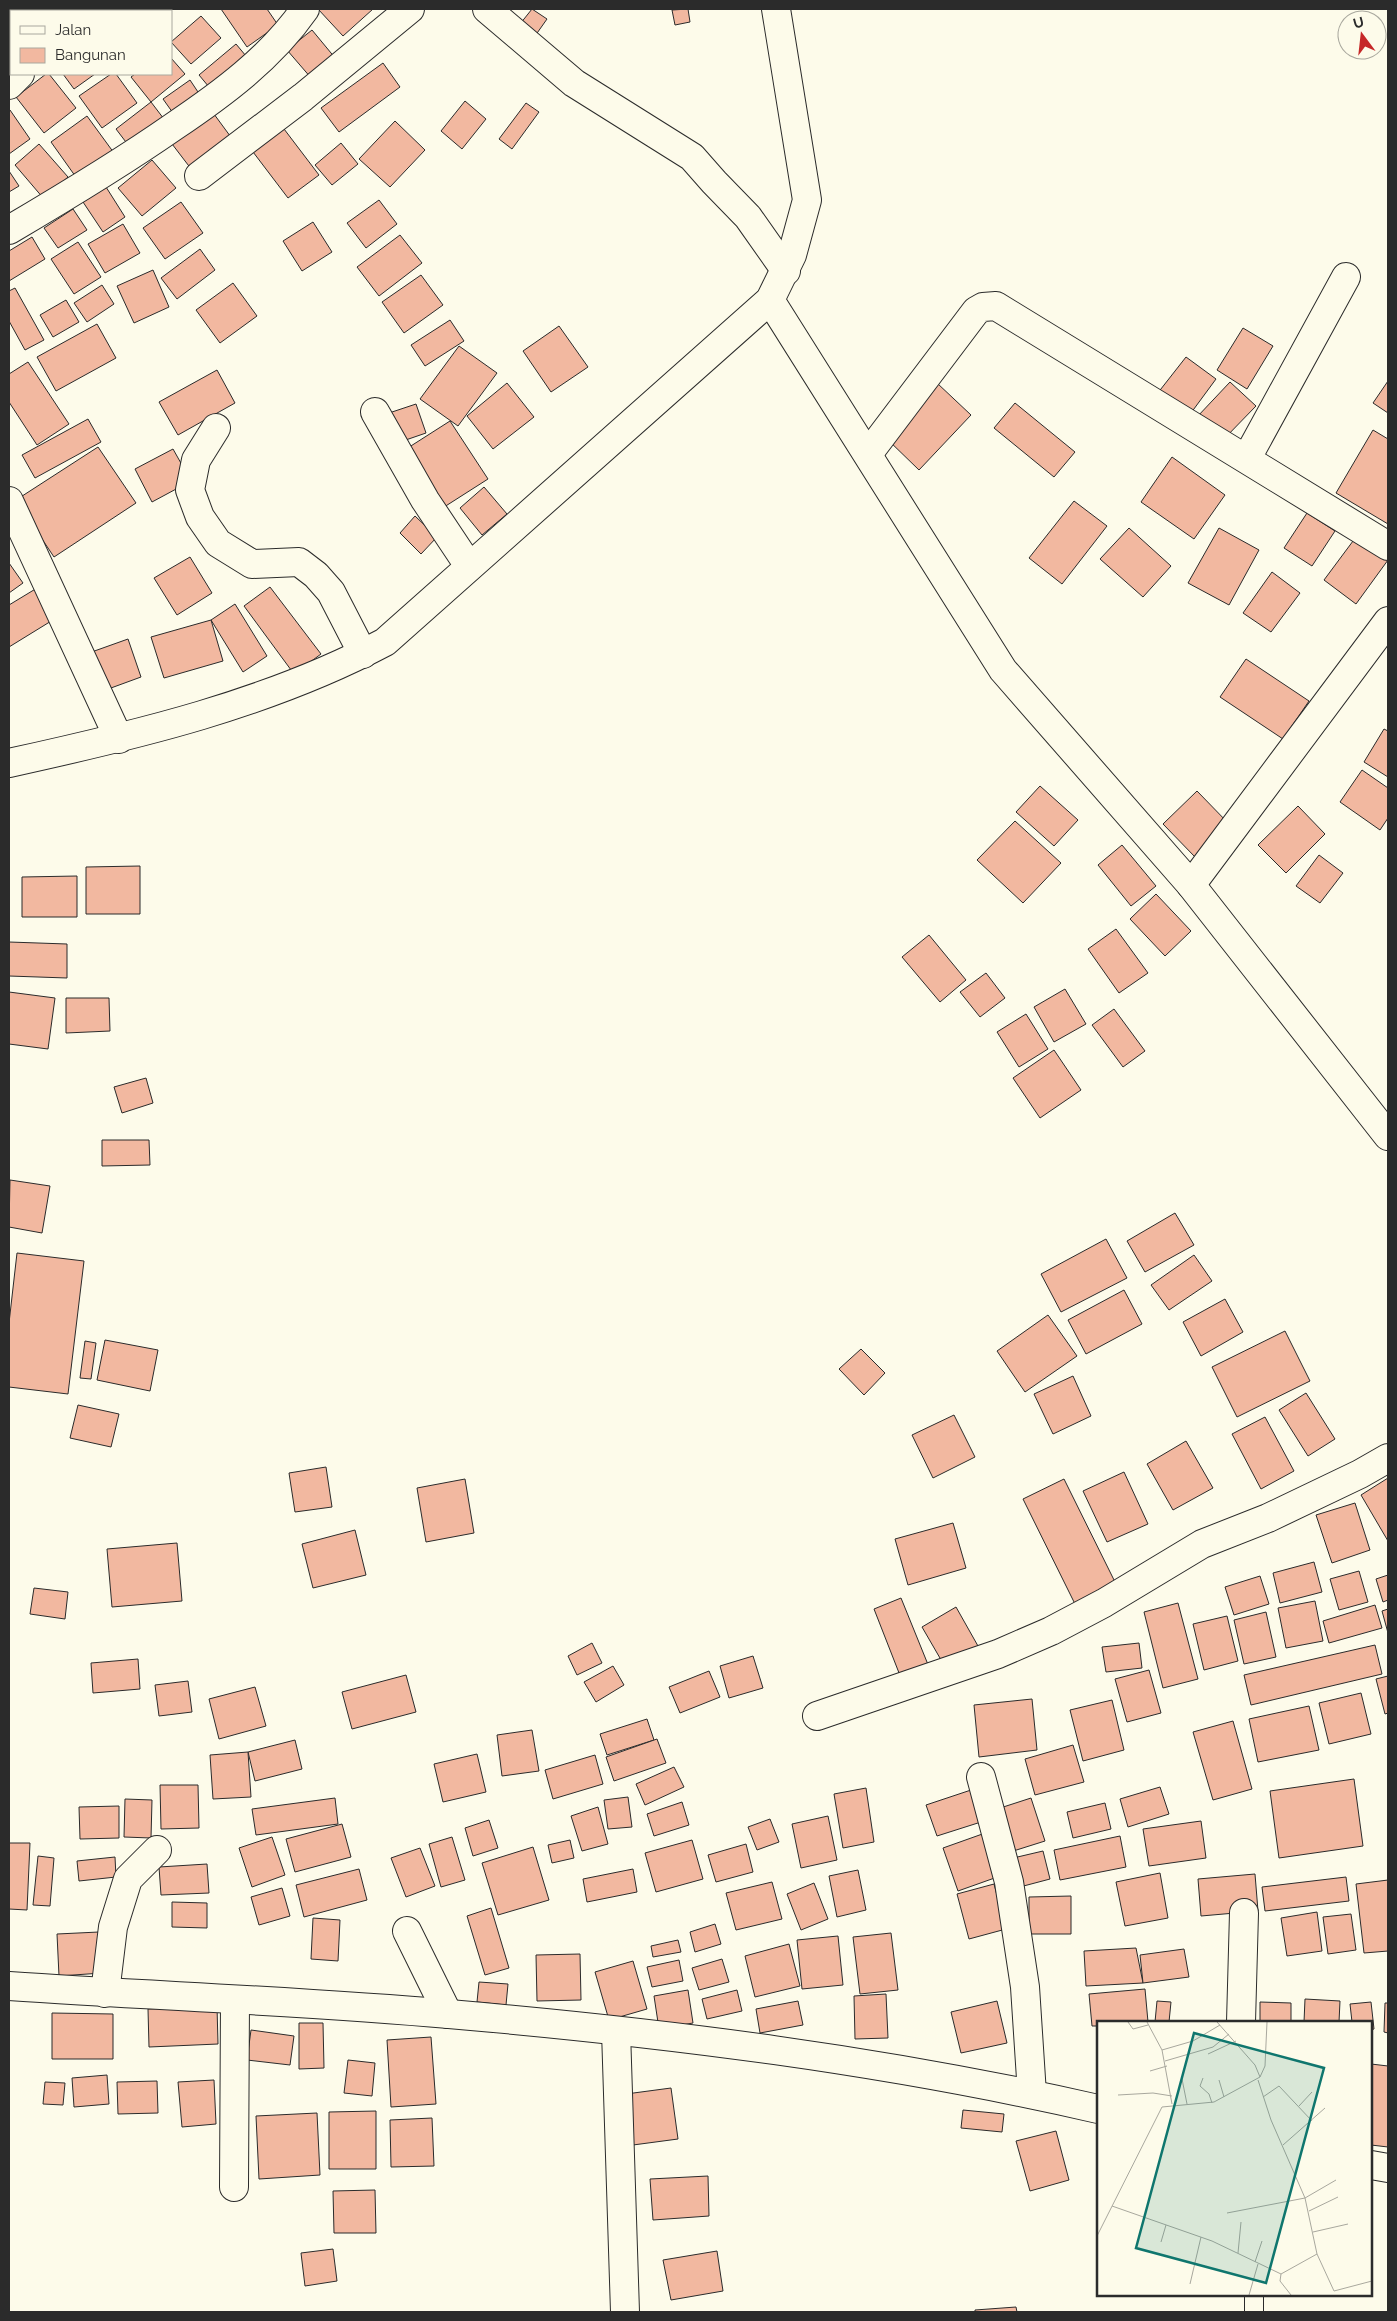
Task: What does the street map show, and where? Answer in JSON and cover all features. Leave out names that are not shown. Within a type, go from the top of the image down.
[{"type":"street","points":[[9,230],[109,171],[228,90],[290,31],[305,9]]},
{"type":"street","points":[[199,176],[302,97],[410,9]]},
{"type":"street","points":[[487,9],[574,83],[692,157],[748,217],[786,271]]},
{"type":"street","points":[[9,763],[119,739],[248,701],[363,654],[385,642],[770,300],[786,271],[792,255],[807,200],[776,9]]},
{"type":"street","points":[[9,85],[19,75]]},
{"type":"street","points":[[1247,458],[1346,277]]},
{"type":"street","points":[[770,300],[1003,670],[1191,886],[1388,1136]]},
{"type":"street","points":[[868,454],[976,311],[996,306],[1388,546]]},
{"type":"street","points":[[375,412],[425,500],[469,566]]},
{"type":"street","points":[[216,428],[196,460],[190,490],[200,517],[218,544],[252,564],[299,562],[316,575],[331,592],[363,654]]},
{"type":"street","points":[[9,501],[119,739]]},
{"type":"street","points":[[1191,886],[1388,621]]},
{"type":"street","points":[[817,1716],[998,1654],[1052,1631],[1104,1603],[1202,1544],[1268,1518],[1388,1458]]},
{"type":"street","points":[[981,1777],[1009,1882],[1025,1987],[1032,2094]]},
{"type":"street","points":[[105,1993],[113,1927],[128,1879],[157,1850]]},
{"type":"street","points":[[1241,2021],[1244,1913]]},
{"type":"street","points":[[407,1931],[448,2014]]},
{"type":"street","points":[[9,1986],[448,2014],[741,2044],[1032,2094],[1097,2109]]},
{"type":"street","points":[[234,2187],[235,2000]]},
{"type":"street","points":[[616,2032],[624,2312]]},
{"type":"street","points":[[1372,2165],[1388,2168]]},
{"type":"lane","points":[[1254,2296],[1254,2312]]},
{"type":"building","points":[[221,9],[267,9],[278,25],[247,47]]},
{"type":"building","points":[[318,9],[373,9],[343,36]]},
{"type":"building","points":[[532,9],[547,19],[535,36],[520,24]]},
{"type":"building","points":[[688,9],[690,22],[675,25],[672,10]]},
{"type":"building","points":[[201,16],[221,38],[191,64],[172,41]]},
{"type":"building","points":[[312,30],[336,59],[312,79],[287,50]]},
{"type":"building","points":[[10,35],[9,74],[9,36]]},
{"type":"building","points":[[236,44],[251,62],[214,93],[199,75]]},
{"type":"building","points":[[172,59],[185,74],[151,102],[131,77],[134,75],[172,75]]},
{"type":"building","points":[[383,63],[400,87],[339,132],[321,108]]},
{"type":"building","points":[[45,75],[50,75],[76,108],[44,133],[16,97]]},
{"type":"building","points":[[64,75],[94,75],[74,89]]},
{"type":"building","points":[[110,75],[117,75],[137,103],[102,128],[79,96]]},
{"type":"building","points":[[190,80],[204,101],[178,120],[163,99]]},
{"type":"building","points":[[465,101],[486,119],[462,149],[441,131]]},
{"type":"building","points":[[151,102],[167,123],[132,150],[116,129]]},
{"type":"building","points":[[526,103],[539,112],[512,149],[499,139]]},
{"type":"building","points":[[211,110],[236,144],[195,174],[169,140]]},
{"type":"building","points":[[9,111],[30,139],[9,154]]},
{"type":"building","points":[[87,116],[114,153],[78,180],[51,142]]},
{"type":"building","points":[[395,121],[425,150],[390,187],[359,159]]},
{"type":"building","points":[[281,125],[319,175],[288,198],[250,148]]},
{"type":"building","points":[[341,143],[358,164],[332,185],[315,165]]},
{"type":"building","points":[[39,144],[68,177],[44,199],[15,165]]},
{"type":"building","points":[[152,160],[176,188],[142,216],[118,188]]},
{"type":"building","points":[[9,171],[19,186],[9,192]]},
{"type":"building","points":[[106,187],[125,217],[103,232],[83,202]]},
{"type":"building","points":[[379,200],[397,224],[366,248],[347,223]]},
{"type":"building","points":[[181,202],[203,233],[165,259],[143,228]]},
{"type":"building","points":[[73,209],[87,230],[58,248],[44,228]]},
{"type":"building","points":[[313,222],[332,252],[302,271],[283,241]]},
{"type":"building","points":[[123,224],[140,253],[105,273],[88,244]]},
{"type":"building","points":[[400,235],[422,263],[379,296],[357,267]]},
{"type":"building","points":[[32,237],[45,259],[9,281],[9,251]]},
{"type":"building","points":[[78,242],[101,277],[74,294],[51,259]]},
{"type":"building","points":[[200,249],[215,270],[177,299],[161,278]]},
{"type":"building","points":[[153,270],[169,307],[134,323],[117,286]]},
{"type":"building","points":[[421,275],[443,305],[404,333],[382,302]]},
{"type":"building","points":[[233,283],[257,316],[220,343],[196,310]]},
{"type":"building","points":[[102,285],[114,304],[87,322],[74,303]]},
{"type":"building","points":[[15,288],[44,340],[25,350],[9,321],[9,291]]},
{"type":"building","points":[[66,300],[79,322],[53,337],[40,315]]},
{"type":"building","points":[[450,320],[464,341],[425,366],[411,345]]},
{"type":"building","points":[[97,324],[116,358],[56,391],[37,357]]},
{"type":"building","points":[[559,326],[588,367],[551,392],[523,351]]},
{"type":"building","points":[[1243,328],[1273,346],[1247,389],[1217,370]]},
{"type":"building","points":[[459,346],[497,373],[458,426],[420,399]]},
{"type":"building","points":[[1186,357],[1216,379],[1188,417],[1157,394]]},
{"type":"building","points":[[28,362],[69,424],[37,445],[9,402],[9,374]]},
{"type":"building","points":[[217,370],[235,403],[178,435],[159,402]]},
{"type":"building","points":[[1388,381],[1388,413],[1373,403]]},
{"type":"building","points":[[1230,382],[1256,406],[1222,441],[1197,417]]},
{"type":"building","points":[[507,383],[534,417],[493,449],[467,416]]},
{"type":"building","points":[[937,383],[971,415],[919,470],[885,437]]},
{"type":"building","points":[[1015,403],[1075,452],[1054,477],[994,428]]},
{"type":"building","points":[[416,404],[426,433],[397,443],[386,414]]},
{"type":"building","points":[[88,419],[101,442],[35,478],[22,455]]},
{"type":"building","points":[[450,421],[488,479],[441,509],[403,451]]},
{"type":"building","points":[[1373,430],[1388,439],[1388,524],[1336,493]]},
{"type":"building","points":[[98,447],[136,503],[54,557],[16,500]]},
{"type":"building","points":[[173,449],[191,481],[152,502],[135,469]]},
{"type":"building","points":[[1172,457],[1225,495],[1194,539],[1141,502]]},
{"type":"building","points":[[484,487],[507,514],[482,535],[460,508]]},
{"type":"building","points":[[1074,501],[1107,526],[1062,584],[1029,558]]},
{"type":"building","points":[[1307,513],[1335,531],[1312,566],[1284,548]]},
{"type":"building","points":[[415,516],[437,537],[421,554],[400,533]]},
{"type":"building","points":[[1129,528],[1171,566],[1143,597],[1100,559]]},
{"type":"building","points":[[1219,528],[1259,550],[1229,605],[1188,583]]},
{"type":"building","points":[[1356,537],[1388,560],[1356,604],[1324,580]]},
{"type":"building","points":[[190,557],[212,593],[177,615],[154,578]]},
{"type":"building","points":[[9,563],[23,583],[9,593]]},
{"type":"building","points":[[1272,572],[1300,593],[1271,632],[1243,613]]},
{"type":"building","points":[[42,585],[61,615],[9,647],[9,605]]},
{"type":"building","points":[[270,587],[321,654],[294,674],[244,606]]},
{"type":"building","points":[[235,604],[267,656],[243,672],[211,620]]},
{"type":"building","points":[[211,620],[223,661],[164,678],[151,637]]},
{"type":"building","points":[[128,639],[141,677],[100,692],[86,654]]},
{"type":"building","points":[[1246,659],[1309,701],[1283,739],[1220,697]]},
{"type":"building","points":[[1384,729],[1388,731],[1388,777],[1364,762]]},
{"type":"building","points":[[1362,770],[1388,788],[1388,818],[1380,830],[1340,802]]},
{"type":"building","points":[[1040,786],[1078,820],[1054,846],[1016,812]]},
{"type":"building","points":[[1197,791],[1230,825],[1196,858],[1163,824]]},
{"type":"building","points":[[1298,806],[1325,834],[1286,873],[1258,845]]},
{"type":"building","points":[[1015,821],[1061,863],[1023,903],[977,860]]},
{"type":"building","points":[[1122,845],[1156,886],[1131,906],[1098,865]]},
{"type":"building","points":[[1319,855],[1343,873],[1320,903],[1296,886]]},
{"type":"building","points":[[140,866],[140,914],[86,914],[86,867]]},
{"type":"building","points":[[77,876],[77,917],[22,917],[22,877]]},
{"type":"building","points":[[1156,894],[1191,931],[1165,956],[1130,919]]},
{"type":"building","points":[[1116,929],[1148,973],[1119,993],[1088,949]]},
{"type":"building","points":[[929,935],[966,980],[940,1002],[902,957]]},
{"type":"building","points":[[9,942],[67,944],[67,978],[9,976]]},
{"type":"building","points":[[986,973],[1005,998],[980,1017],[960,992]]},
{"type":"building","points":[[1065,989],[1086,1024],[1054,1042],[1034,1007]]},
{"type":"building","points":[[9,992],[55,998],[48,1049],[9,1044]]},
{"type":"building","points":[[66,998],[109,998],[110,1031],[66,1033]]},
{"type":"building","points":[[1114,1009],[1145,1051],[1123,1067],[1092,1025]]},
{"type":"building","points":[[1026,1014],[1048,1049],[1019,1067],[997,1032]]},
{"type":"building","points":[[1054,1050],[1081,1090],[1040,1118],[1013,1078]]},
{"type":"building","points":[[146,1078],[153,1103],[122,1113],[114,1087]]},
{"type":"building","points":[[102,1140],[149,1140],[150,1165],[102,1166]]},
{"type":"building","points":[[10,1180],[50,1186],[42,1233],[9,1227]]},
{"type":"building","points":[[1175,1213],[1194,1245],[1145,1272],[1127,1241]]},
{"type":"building","points":[[1106,1239],[1127,1278],[1061,1312],[1041,1274]]},
{"type":"building","points":[[17,1253],[84,1261],[68,1394],[9,1387],[9,1323]]},
{"type":"building","points":[[1194,1255],[1212,1281],[1169,1310],[1151,1285]]},
{"type":"building","points":[[1124,1290],[1142,1324],[1086,1354],[1068,1320]]},
{"type":"building","points":[[1225,1299],[1243,1332],[1201,1356],[1183,1322]]},
{"type":"building","points":[[1048,1315],[1077,1356],[1025,1392],[997,1351]]},
{"type":"building","points":[[1285,1331],[1310,1381],[1237,1417],[1212,1367]]},
{"type":"building","points":[[105,1340],[158,1350],[150,1391],[97,1380]]},
{"type":"building","points":[[85,1341],[96,1343],[91,1379],[80,1378]]},
{"type":"building","points":[[861,1349],[885,1373],[864,1395],[839,1369]]},
{"type":"building","points":[[1073,1376],[1091,1416],[1053,1434],[1034,1394]]},
{"type":"building","points":[[1306,1393],[1335,1439],[1308,1456],[1279,1410]]},
{"type":"building","points":[[78,1405],[119,1414],[111,1447],[70,1438]]},
{"type":"building","points":[[954,1415],[975,1457],[933,1478],[912,1435]]},
{"type":"building","points":[[1265,1417],[1294,1471],[1261,1489],[1232,1434]]},
{"type":"building","points":[[1186,1441],[1213,1488],[1173,1510],[1147,1464]]},
{"type":"building","points":[[326,1467],[332,1507],[295,1512],[289,1473]]},
{"type":"building","points":[[1124,1472],[1148,1524],[1107,1542],[1083,1491]]},
{"type":"building","points":[[1388,1478],[1388,1541],[1361,1495]]},
{"type":"building","points":[[465,1479],[474,1533],[426,1542],[417,1488]]},
{"type":"building","points":[[1064,1479],[1117,1586],[1076,1606],[1023,1499]]},
{"type":"building","points":[[1355,1503],[1370,1550],[1332,1563],[1316,1515]]},
{"type":"building","points":[[953,1523],[966,1568],[908,1585],[895,1539]]},
{"type":"building","points":[[355,1530],[366,1575],[313,1588],[302,1544]]},
{"type":"building","points":[[177,1543],[182,1601],[112,1607],[107,1549]]},
{"type":"building","points":[[1314,1562],[1322,1592],[1280,1603],[1273,1573]]},
{"type":"building","points":[[1359,1571],[1368,1602],[1339,1610],[1330,1579]]},
{"type":"building","points":[[1388,1575],[1388,1600],[1383,1602],[1376,1579]]},
{"type":"building","points":[[1260,1576],[1269,1604],[1234,1615],[1225,1587]]},
{"type":"building","points":[[34,1588],[68,1592],[65,1619],[30,1614]]},
{"type":"building","points":[[901,1598],[929,1667],[901,1678],[874,1609]]},
{"type":"building","points":[[1315,1601],[1323,1641],[1286,1648],[1278,1608]]},
{"type":"building","points":[[1178,1603],[1198,1679],[1163,1688],[1144,1612]]},
{"type":"building","points":[[1375,1605],[1382,1628],[1329,1643],[1323,1621]]},
{"type":"building","points":[[956,1607],[978,1646],[944,1665],[922,1627]]},
{"type":"building","points":[[1388,1609],[1388,1633],[1382,1611]]},
{"type":"building","points":[[1266,1612],[1276,1657],[1244,1664],[1234,1620]]},
{"type":"building","points":[[1227,1616],[1238,1661],[1204,1670],[1193,1624]]},
{"type":"building","points":[[592,1643],[602,1663],[577,1675],[568,1656]]},
{"type":"building","points":[[1139,1643],[1142,1668],[1106,1672],[1102,1647]]},
{"type":"building","points":[[1375,1645],[1382,1674],[1251,1705],[1244,1675]]},
{"type":"building","points":[[753,1656],[763,1688],[729,1698],[720,1666]]},
{"type":"building","points":[[138,1659],[140,1689],[93,1693],[91,1663]]},
{"type":"building","points":[[613,1666],[624,1685],[596,1702],[584,1682]]},
{"type":"building","points":[[1149,1670],[1161,1713],[1127,1722],[1115,1679]]},
{"type":"building","points":[[709,1671],[720,1697],[680,1713],[669,1687]]},
{"type":"building","points":[[406,1675],[416,1712],[352,1729],[342,1692]]},
{"type":"building","points":[[1388,1676],[1388,1713],[1385,1714],[1376,1679]]},
{"type":"building","points":[[188,1681],[192,1712],[159,1716],[155,1685]]},
{"type":"building","points":[[255,1687],[266,1726],[219,1739],[209,1699]]},
{"type":"building","points":[[1361,1693],[1371,1734],[1329,1744],[1319,1703]]},
{"type":"building","points":[[1032,1699],[1037,1750],[979,1757],[974,1705]]},
{"type":"building","points":[[1112,1700],[1124,1750],[1083,1761],[1070,1710]]},
{"type":"building","points":[[1309,1706],[1319,1750],[1258,1762],[1249,1719]]},
{"type":"building","points":[[647,1719],[654,1740],[607,1755],[600,1734]]},
{"type":"building","points":[[1233,1721],[1252,1789],[1213,1800],[1193,1732]]},
{"type":"building","points":[[532,1730],[539,1771],[502,1776],[497,1735]]},
{"type":"building","points":[[657,1739],[666,1763],[614,1781],[606,1757]]},
{"type":"building","points":[[295,1740],[302,1769],[255,1781],[248,1752]]},
{"type":"building","points":[[1073,1745],[1084,1782],[1035,1795],[1025,1759]]},
{"type":"building","points":[[248,1752],[251,1797],[213,1799],[210,1755]]},
{"type":"building","points":[[477,1754],[486,1792],[443,1802],[434,1764]]},
{"type":"building","points":[[595,1755],[603,1784],[553,1799],[545,1770]]},
{"type":"building","points":[[674,1767],[684,1787],[645,1805],[636,1784]]},
{"type":"building","points":[[1354,1779],[1363,1846],[1279,1858],[1270,1791]]},
{"type":"building","points":[[160,1785],[198,1785],[199,1828],[161,1829]]},
{"type":"building","points":[[1160,1787],[1169,1814],[1128,1827],[1120,1799]]},
{"type":"building","points":[[866,1788],[874,1842],[843,1848],[834,1794]]},
{"type":"building","points":[[971,1790],[981,1822],[937,1836],[926,1805]]},
{"type":"building","points":[[628,1797],[632,1827],[608,1829],[604,1800]]},
{"type":"building","points":[[335,1798],[338,1824],[256,1835],[252,1809]]},
{"type":"building","points":[[1031,1798],[1045,1841],[1007,1853],[994,1810]]},
{"type":"building","points":[[125,1799],[152,1800],[151,1838],[124,1837]]},
{"type":"building","points":[[682,1802],[689,1825],[654,1836],[647,1814]]},
{"type":"building","points":[[1105,1803],[1111,1829],[1073,1838],[1067,1812]]},
{"type":"building","points":[[119,1806],[119,1838],[80,1839],[79,1807]]},
{"type":"building","points":[[598,1807],[608,1844],[582,1851],[571,1816]]},
{"type":"building","points":[[828,1816],[837,1860],[801,1868],[792,1824]]},
{"type":"building","points":[[770,1819],[779,1842],[757,1850],[748,1827]]},
{"type":"building","points":[[489,1820],[498,1848],[473,1856],[465,1828]]},
{"type":"building","points":[[1201,1821],[1206,1858],[1149,1866],[1143,1829]]},
{"type":"building","points":[[342,1824],[351,1857],[295,1872],[286,1839]]},
{"type":"building","points":[[988,1832],[1003,1875],[958,1891],[943,1848]]},
{"type":"building","points":[[1120,1836],[1126,1867],[1060,1880],[1054,1850]]},
{"type":"building","points":[[272,1837],[285,1875],[252,1887],[239,1848]]},
{"type":"building","points":[[452,1837],[465,1880],[441,1887],[429,1844]]},
{"type":"building","points":[[570,1840],[574,1858],[552,1863],[548,1845]]},
{"type":"building","points":[[692,1840],[703,1879],[656,1892],[645,1853]]},
{"type":"building","points":[[9,1843],[30,1843],[27,1910],[9,1909]]},
{"type":"building","points":[[746,1844],[753,1872],[716,1882],[708,1855]]},
{"type":"building","points":[[533,1847],[549,1900],[498,1915],[482,1863]]},
{"type":"building","points":[[420,1848],[435,1886],[406,1897],[391,1858]]},
{"type":"building","points":[[1043,1851],[1050,1879],[1016,1888],[1009,1859]]},
{"type":"building","points":[[38,1856],[54,1858],[50,1906],[33,1905]]},
{"type":"building","points":[[115,1857],[116,1877],[79,1881],[77,1861]]},
{"type":"building","points":[[207,1864],[209,1893],[161,1895],[159,1867]]},
{"type":"building","points":[[359,1869],[367,1900],[304,1917],[296,1885]]},
{"type":"building","points":[[633,1869],[637,1892],[587,1902],[583,1879]]},
{"type":"building","points":[[858,1870],[866,1910],[837,1917],[829,1876]]},
{"type":"building","points":[[1160,1873],[1168,1918],[1125,1926],[1116,1882]]},
{"type":"building","points":[[1255,1874],[1258,1911],[1201,1916],[1198,1879]]},
{"type":"building","points":[[1346,1877],[1349,1901],[1265,1911],[1262,1887]]},
{"type":"building","points":[[1388,1880],[1388,1951],[1364,1953],[1356,1884]]},
{"type":"building","points":[[772,1882],[782,1919],[736,1930],[726,1893]]},
{"type":"building","points":[[814,1883],[828,1919],[801,1930],[787,1894]]},
{"type":"building","points":[[994,1884],[1006,1929],[969,1939],[957,1894]]},
{"type":"building","points":[[282,1888],[290,1916],[259,1925],[251,1897]]},
{"type":"building","points":[[1071,1896],[1071,1934],[1029,1934],[1029,1897]]},
{"type":"building","points":[[172,1902],[207,1903],[207,1928],[172,1927]]},
{"type":"building","points":[[491,1908],[509,1968],[485,1975],[467,1916]]},
{"type":"building","points":[[1317,1912],[1322,1951],[1287,1956],[1281,1918]]},
{"type":"building","points":[[1351,1914],[1356,1950],[1328,1954],[1323,1917]]},
{"type":"building","points":[[313,1918],[340,1920],[338,1961],[311,1959]]},
{"type":"building","points":[[715,1924],[721,1944],[695,1952],[690,1932]]},
{"type":"building","points":[[99,1932],[102,1973],[59,1976],[57,1934]]},
{"type":"building","points":[[891,1933],[898,1990],[860,1994],[853,1937]]},
{"type":"building","points":[[838,1936],[843,1985],[802,1989],[797,1940]]},
{"type":"building","points":[[678,1940],[681,1952],[653,1957],[651,1946]]},
{"type":"building","points":[[789,1944],[800,1986],[755,1997],[745,1956]]},
{"type":"building","points":[[1136,1948],[1143,1983],[1086,1986],[1084,1951]]},
{"type":"building","points":[[1184,1949],[1189,1977],[1143,1983],[1140,1955]]},
{"type":"building","points":[[580,1954],[581,2000],[537,2001],[536,1955]]},
{"type":"building","points":[[722,1959],[729,1982],[699,1990],[692,1968]]},
{"type":"building","points":[[679,1960],[683,1981],[652,1987],[647,1967]]},
{"type":"building","points":[[633,1961],[647,2009],[609,2020],[595,1972]]},
{"type":"building","points":[[479,1982],[508,1984],[506,2005],[477,2002]]},
{"type":"building","points":[[1145,1989],[1148,2021],[1097,2021],[1097,2026],[1092,2026],[1089,1994]]},
{"type":"building","points":[[688,1990],[693,2023],[659,2029],[654,1996]]},
{"type":"building","points":[[737,1990],[742,2011],[707,2019],[702,1999]]},
{"type":"building","points":[[886,1994],[888,2038],[855,2039],[854,1996]]},
{"type":"building","points":[[1305,1999],[1340,2001],[1339,2021],[1304,2021]]},
{"type":"building","points":[[798,2001],[803,2025],[760,2033],[756,2009]]},
{"type":"building","points":[[997,2001],[1007,2043],[961,2053],[951,2012]]},
{"type":"building","points":[[1157,2001],[1171,2002],[1169,2021],[1155,2021]]},
{"type":"building","points":[[1260,2002],[1291,2003],[1291,2021],[1260,2021]]},
{"type":"building","points":[[1371,2002],[1374,2029],[1372,2030],[1372,2021],[1352,2021],[1350,2004]]},
{"type":"building","points":[[1385,2003],[1388,2003],[1388,2033],[1384,2032]]},
{"type":"building","points":[[217,2006],[218,2044],[149,2047],[148,2009]]},
{"type":"building","points":[[52,2013],[113,2014],[113,2059],[52,2059]]},
{"type":"building","points":[[299,2023],[323,2023],[324,2068],[299,2069]]},
{"type":"building","points":[[251,2030],[294,2036],[290,2065],[247,2060]]},
{"type":"building","points":[[431,2037],[436,2104],[391,2107],[387,2040]]},
{"type":"building","points":[[348,2060],[375,2063],[372,2096],[344,2093]]},
{"type":"building","points":[[1372,2064],[1388,2066],[1388,2147],[1372,2145]]},
{"type":"building","points":[[107,2075],[109,2104],[74,2107],[72,2078]]},
{"type":"building","points":[[214,2080],[216,2124],[182,2127],[178,2082]]},
{"type":"building","points":[[157,2081],[158,2113],[118,2114],[117,2082]]},
{"type":"building","points":[[45,2082],[65,2083],[63,2105],[43,2104]]},
{"type":"building","points":[[671,2088],[678,2139],[633,2145],[626,2094]]},
{"type":"building","points":[[963,2110],[1004,2114],[1002,2132],[961,2128]]},
{"type":"building","points":[[376,2111],[376,2169],[329,2169],[329,2112]]},
{"type":"building","points":[[317,2113],[320,2175],[259,2179],[256,2116]]},
{"type":"building","points":[[432,2118],[434,2166],[391,2167],[390,2120]]},
{"type":"building","points":[[1056,2131],[1069,2180],[1030,2191],[1016,2141]]},
{"type":"building","points":[[708,2176],[709,2216],[653,2220],[650,2179]]},
{"type":"building","points":[[375,2190],[376,2233],[334,2233],[333,2191]]},
{"type":"building","points":[[333,2249],[337,2281],[305,2286],[301,2253]]},
{"type":"building","points":[[717,2251],[723,2291],[671,2300],[663,2260]]},
{"type":"building","points":[[1016,2307],[1017,2312],[975,2312],[975,2310]]}]
